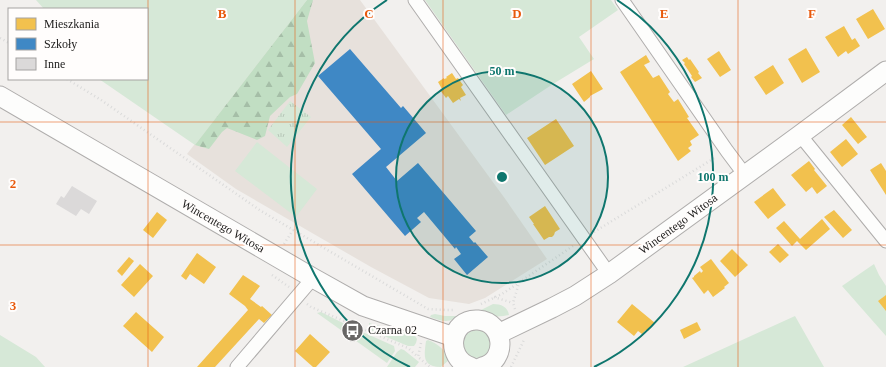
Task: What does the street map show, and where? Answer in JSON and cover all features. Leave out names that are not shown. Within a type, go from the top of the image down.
[{"type":"main road","name":"Wincentego Witosa","points":[[498,334],[575,296],[609,274],[886,71]]},
{"type":"main road","name":"Wincentego Witosa","points":[[0,96],[363,306],[454,337]]},
{"type":"main road","points":[[471,367],[463,364],[454,352],[454,337],[457,330],[463,324],[479,320],[487,322],[494,327],[501,341],[497,356],[492,362],[482,367]]},
{"type":"street","points":[[415,0],[609,274]]},
{"type":"street","points":[[622,0],[726,151],[745,175]]},
{"type":"street","points":[[800,135],[886,241]]},
{"type":"street","points":[[237,367],[313,278]]},
{"type":"path","points":[[69,80],[101,100],[261,211],[428,309],[459,309]]},
{"type":"path","points":[[481,304],[502,294],[584,239],[726,151]]},
{"type":"path","points":[[268,272],[288,285],[311,307],[408,348],[418,357]]},
{"type":"path","points":[[494,297],[513,303]]},
{"type":"shaded area","points":[[307,0],[360,0],[506,200],[547,259],[485,298],[469,304],[429,298],[371,267],[236,189],[187,154]]},
{"type":"green space","points":[[36,0],[307,0],[195,145],[100,80],[148,80],[148,8],[43,8]]},
{"type":"green space","points":[[307,0],[313,0],[307,21],[315,63],[297,94],[290,97],[270,116],[265,136],[257,140],[227,128],[209,149],[195,145]]},
{"type":"green space","points":[[425,0],[611,0],[618,10],[579,37],[594,59],[506,115]]},
{"type":"green space","points":[[290,101],[311,117],[287,147],[268,130]]},
{"type":"green space","points":[[257,142],[317,189],[296,217],[235,171]]},
{"type":"green space","points":[[874,264],[886,286],[886,336],[842,286]]},
{"type":"green space","points":[[493,304],[504,306],[509,315],[459,317],[446,321],[430,317],[431,315],[435,314],[458,316],[467,312],[479,311]]},
{"type":"green space","points":[[321,312],[349,326],[346,331],[355,335],[358,330],[394,346],[395,351],[387,363],[317,313]]},
{"type":"green space","points":[[795,316],[824,367],[683,367]]},
{"type":"green space","points":[[369,323],[415,336],[417,339],[416,343],[414,346],[408,346],[372,331]]},
{"type":"green space","points":[[477,330],[487,334],[491,344],[487,354],[477,358],[467,354],[463,344],[467,334]]},
{"type":"green space","points":[[0,335],[36,357],[45,367],[0,367]]},
{"type":"green space","points":[[428,340],[441,347],[449,360],[441,367],[427,363],[425,346],[426,341]]},
{"type":"green space","points":[[401,349],[419,362],[415,367],[387,367],[397,352]]},
{"type":"building: Mieszkania","points":[[873,9],[885,29],[868,39],[856,19]]},
{"type":"building: Mieszkania","points":[[844,26],[852,40],[855,38],[860,46],[848,54],[846,51],[838,57],[825,37]]},
{"type":"building: Mieszkania","points":[[806,48],[820,72],[802,83],[788,59]]},
{"type":"building: Mieszkania","points":[[719,51],[731,70],[720,77],[707,59]]},
{"type":"building: Mieszkania","points":[[646,55],[650,62],[644,65],[653,78],[659,75],[670,92],[668,94],[674,102],[678,99],[689,117],[687,118],[699,135],[690,141],[692,145],[688,148],[691,151],[678,161],[620,72]]},
{"type":"building: Mieszkania","points":[[687,57],[689,60],[690,59],[702,78],[695,82],[682,60]]},
{"type":"building: Mieszkania","points":[[773,65],[784,83],[766,95],[754,77]]},
{"type":"building: Mieszkania","points":[[591,71],[603,89],[590,96],[584,102],[572,84]]},
{"type":"building: Mieszkania","points":[[452,73],[463,85],[461,87],[466,95],[460,98],[461,101],[459,99],[453,103],[448,96],[446,98],[440,90],[442,89],[438,82],[444,78],[447,78],[446,77]]},
{"type":"building: Mieszkania","points":[[851,117],[867,137],[858,144],[842,125]]},
{"type":"building: Mieszkania","points":[[556,119],[574,146],[545,165],[527,138]]},
{"type":"building: Mieszkania","points":[[846,139],[858,154],[842,167],[830,152]]},
{"type":"building: Mieszkania","points":[[809,161],[815,169],[814,170],[827,186],[817,194],[812,187],[806,192],[791,175]]},
{"type":"building: Mieszkania","points":[[881,163],[886,171],[886,195],[870,170]]},
{"type":"building: Mieszkania","points":[[773,188],[786,205],[768,219],[754,202]]},
{"type":"building: Mieszkania","points":[[545,206],[560,229],[555,232],[552,237],[544,240],[529,217]]},
{"type":"building: Mieszkania","points":[[834,210],[852,230],[843,238],[824,217]]},
{"type":"building: Mieszkania","points":[[157,212],[167,220],[153,238],[143,230]]},
{"type":"building: Mieszkania","points":[[822,219],[830,229],[806,250],[797,241],[792,246],[776,228],[784,221],[800,239]]},
{"type":"building: Mieszkania","points":[[778,244],[789,255],[780,263],[769,252]]},
{"type":"building: Mieszkania","points":[[732,249],[748,265],[735,277],[720,261]]},
{"type":"building: Mieszkania","points":[[197,253],[216,267],[204,284],[190,274],[186,280],[181,276]]},
{"type":"building: Mieszkania","points":[[129,257],[134,261],[122,276],[117,271]]},
{"type":"building: Mieszkania","points":[[711,259],[729,283],[713,297],[708,290],[704,294],[692,278],[700,271],[701,273],[703,271],[700,267]]},
{"type":"building: Mieszkania","points":[[140,264],[153,276],[134,297],[121,285]]},
{"type":"building: Mieszkania","points":[[243,275],[260,286],[250,299],[261,307],[262,306],[272,315],[264,323],[259,319],[215,367],[197,367],[248,310],[229,294]]},
{"type":"building: Mieszkania","points":[[886,295],[886,311],[878,301]]},
{"type":"building: Mieszkania","points":[[632,304],[655,323],[648,331],[646,330],[642,334],[638,331],[634,336],[617,322]]},
{"type":"building: Mieszkania","points":[[136,312],[164,337],[152,352],[123,326]]},
{"type":"building: Mieszkania","points":[[697,322],[701,330],[684,339],[680,330]]},
{"type":"building: Mieszkania","points":[[310,334],[330,352],[316,367],[313,367],[295,351]]},
{"type":"building: Szkoły","points":[[350,49],[401,108],[403,106],[426,133],[386,167],[397,181],[418,163],[476,231],[469,237],[488,257],[467,275],[454,259],[461,254],[424,212],[417,218],[421,222],[405,236],[352,174],[381,149],[318,76]]},
{"type":"building: Inne","points":[[72,186],[97,201],[89,214],[81,209],[76,216],[56,204],[61,196],[64,198]]},
{"type":"place","name":"Czarna 02","points":[[352,330]]}]
